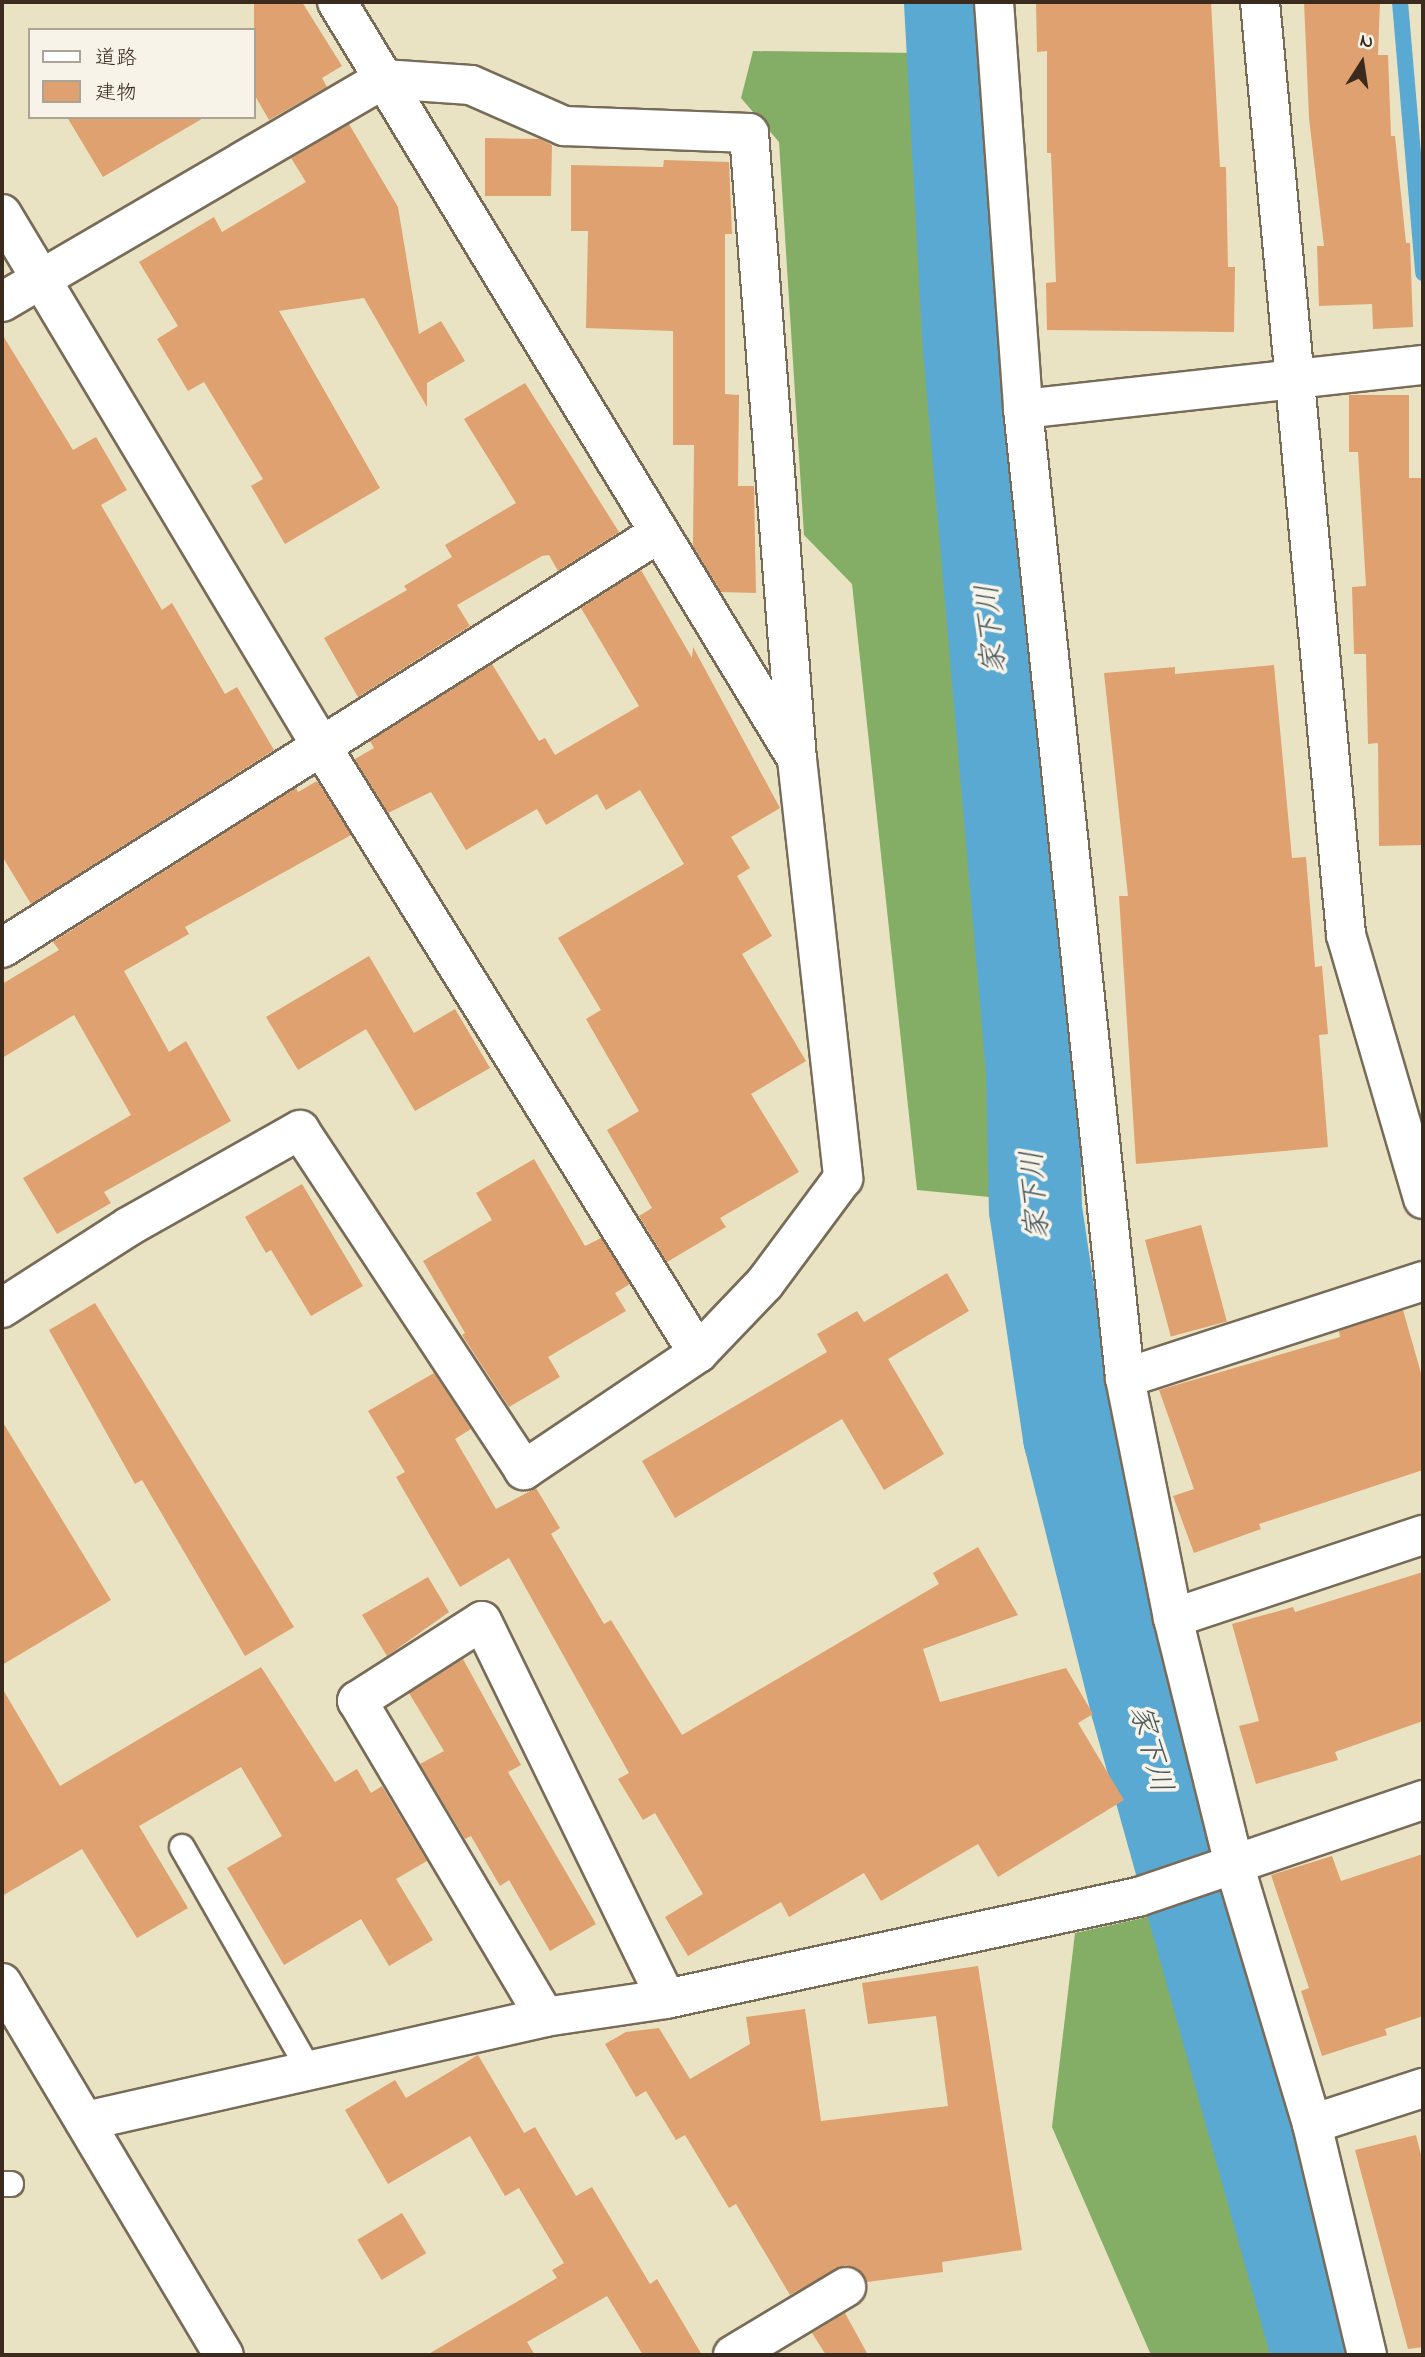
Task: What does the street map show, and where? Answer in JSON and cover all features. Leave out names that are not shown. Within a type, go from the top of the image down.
[{"type":"street","points":[[337,2],[797,759]]},
{"type":"street","points":[[994,2],[1023,409],[1125,1378],[1173,1618],[1234,1864],[1312,2124],[1367,2355]]},
{"type":"street","points":[[1260,2],[1292,380],[1346,935],[1423,1199]]},
{"type":"street","points":[[2,302],[383,79],[471,85],[564,126],[749,133],[797,759],[843,1178],[765,1283],[698,1353],[524,1470],[300,1130],[128,1227],[2,1308]]},
{"type":"street","points":[[2,214],[323,749],[698,1353]]},
{"type":"street","points":[[1023,409],[1423,365]]},
{"type":"street","points":[[2,948],[323,749],[659,533]]},
{"type":"street","points":[[1125,1378],[1423,1281]]},
{"type":"street","points":[[1173,1618],[1423,1535]]},
{"type":"street","points":[[545,2017],[357,1701],[482,1621],[666,1999]]},
{"type":"street","points":[[85,2121],[545,2017],[666,1999],[1138,1897],[1423,1800]]},
{"type":"street","points":[[2,1983],[224,2355]]},
{"type":"street","points":[[1312,2124],[1423,2088]]},
{"type":"street","points":[[733,2355],[846,2287]]},
{"type":"lane","points":[[182,1847],[310,2071]]},
{"type":"green space","points":[[753,51],[923,53],[1020,1200],[917,1190],[852,584],[804,535],[779,142],[741,98]]},
{"type":"green space","points":[[1179,1910],[1290,2303],[1301,2355],[1151,2355],[1052,2127],[1075,1933]]},
{"type":"building","points":[[254,2],[302,2],[342,66],[322,78],[327,87],[269,120],[256,97]]},
{"type":"building","points":[[1036,2],[1211,2],[1220,167],[1226,167],[1228,267],[1235,267],[1234,332],[1047,330],[1046,283],[1056,282],[1051,153],[1047,153],[1047,51],[1037,52]]},
{"type":"building","points":[[1304,2],[1380,2],[1378,55],[1388,55],[1391,136],[1395,136],[1406,243],[1410,243],[1413,327],[1373,329],[1372,304],[1319,306],[1317,246],[1324,246],[1309,118]]},
{"type":"building","points":[[68,119],[202,119],[103,177]]},
{"type":"building","points":[[349,124],[398,207],[419,334],[441,321],[465,361],[427,383],[427,407],[364,298],[279,311],[380,488],[285,544],[251,486],[263,479],[204,382],[188,391],[157,339],[178,326],[139,262],[214,217],[222,232],[306,182],[291,158]]},
{"type":"building","points":[[485,138],[540,139],[552,145],[551,196],[485,196]]},
{"type":"building","points":[[664,160],[729,162],[732,234],[725,234],[725,394],[739,395],[738,486],[754,486],[756,593],[721,592],[693,546],[694,445],[673,445],[673,331],[586,328],[588,231],[571,231],[571,165],[663,167]]},
{"type":"building","points":[[2,334],[73,450],[96,437],[127,490],[101,505],[162,610],[172,603],[225,694],[237,687],[274,750],[31,904],[2,856]]},
{"type":"building","points":[[525,383],[619,532],[558,571],[549,555],[542,556],[457,605],[470,626],[358,697],[324,638],[407,590],[404,586],[452,557],[445,545],[516,503],[464,419]]},
{"type":"building","points":[[1349,395],[1409,395],[1409,478],[1423,478],[1423,845],[1379,846],[1378,743],[1368,744],[1366,654],[1354,654],[1352,587],[1366,586],[1358,452],[1349,452]]},
{"type":"building","points":[[641,570],[692,658],[693,647],[780,808],[731,837],[750,868],[737,876],[772,936],[742,954],[806,1061],[751,1094],[799,1172],[720,1218],[726,1227],[667,1262],[639,1216],[652,1208],[607,1130],[639,1111],[586,1019],[601,1010],[558,938],[684,864],[640,790],[606,810],[597,794],[546,825],[537,809],[466,850],[431,792],[388,813],[355,759],[374,748],[370,741],[492,664],[539,741],[545,738],[555,755],[639,706],[581,608]]},
{"type":"building","points":[[1274,665],[1292,858],[1306,857],[1315,967],[1322,966],[1328,1034],[1319,1035],[1328,1147],[1136,1164],[1119,896],[1128,896],[1104,673],[1175,667],[1175,674]]},
{"type":"building","points":[[317,781],[351,835],[185,927],[189,934],[124,971],[169,1052],[186,1041],[231,1121],[104,1192],[111,1203],[57,1234],[23,1178],[131,1115],[74,1015],[2,1058],[2,984],[59,950],[53,942],[296,788],[298,792]]},
{"type":"building","points":[[369,956],[414,1033],[455,1009],[490,1068],[415,1111],[366,1029],[298,1070],[266,1017]]},
{"type":"building","points":[[534,1159],[585,1246],[601,1238],[630,1284],[615,1293],[626,1311],[548,1357],[560,1377],[509,1407],[462,1335],[465,1333],[423,1261],[492,1220],[476,1193]]},
{"type":"building","points":[[302,1184],[363,1286],[311,1316],[271,1250],[266,1253],[245,1217]]},
{"type":"building","points":[[1201,1225],[1227,1322],[1171,1337],[1145,1240]]},
{"type":"building","points":[[947,1273],[969,1311],[888,1359],[944,1454],[884,1490],[842,1419],[675,1518],[642,1461],[827,1352],[817,1334],[857,1311],[864,1322]]},
{"type":"building","points":[[95,1303],[294,1627],[245,1656],[142,1480],[135,1484],[49,1330]]},
{"type":"building","points":[[1403,1310],[1423,1380],[1423,1470],[1259,1524],[1261,1529],[1194,1553],[1173,1496],[1194,1489],[1159,1390],[1340,1337],[1339,1331]]},
{"type":"building","points":[[434,1373],[471,1429],[455,1439],[496,1509],[536,1488],[560,1528],[551,1534],[604,1624],[611,1620],[682,1735],[939,1584],[933,1573],[978,1547],[1018,1615],[923,1649],[940,1702],[1066,1668],[1093,1714],[1078,1723],[1124,1800],[998,1877],[978,1844],[881,1901],[864,1873],[789,1917],[781,1902],[688,1956],[665,1917],[703,1894],[655,1813],[643,1820],[618,1779],[629,1773],[509,1558],[460,1587],[396,1477],[405,1472],[368,1411]]},
{"type":"building","points":[[2,1421],[111,1600],[2,1665]]},
{"type":"building","points":[[1423,1572],[1423,1721],[1335,1752],[1338,1760],[1256,1784],[1239,1726],[1259,1721],[1232,1624],[1293,1607],[1295,1612]]},
{"type":"building","points":[[428,1577],[449,1612],[387,1656],[362,1615]]},
{"type":"building","points":[[463,1659],[521,1765],[508,1772],[596,1924],[550,1951],[509,1880],[500,1886],[471,1836],[465,1839],[420,1764],[444,1751],[409,1693]]},
{"type":"building","points":[[261,1667],[335,1782],[357,1769],[371,1793],[382,1786],[427,1861],[396,1879],[433,1940],[389,1966],[361,1919],[284,1965],[227,1868],[282,1836],[241,1767],[139,1826],[188,1908],[137,1938],[82,1849],[2,1896],[2,1688],[60,1786]]},
{"type":"building","points":[[1423,1854],[1423,2016],[1385,2029],[1387,2035],[1322,2056],[1301,1991],[1309,1988],[1271,1875],[1332,1856],[1341,1881]]},
{"type":"building","points":[[978,1966],[1022,2250],[942,2262],[943,2272],[867,2282],[857,2268],[845,2265],[790,2295],[736,2204],[729,2208],[685,2135],[676,2140],[646,2091],[636,2097],[605,2044],[626,2032],[659,2028],[690,2079],[750,2044],[746,2017],[805,2009],[821,2121],[948,2106],[936,2016],[868,2024],[862,1983]]},
{"type":"building","points":[[478,2055],[524,2133],[535,2127],[576,2196],[592,2187],[650,2284],[657,2279],[702,2355],[643,2355],[607,2296],[527,2342],[535,2355],[427,2355],[557,2278],[552,2270],[564,2263],[519,2188],[505,2196],[470,2136],[388,2184],[345,2110],[395,2080],[406,2098]]},
{"type":"building","points":[[1416,2135],[1423,2163],[1423,2347],[1408,2349],[1355,2150]]},
{"type":"building","points":[[402,2213],[426,2253],[382,2280],[357,2240]]},
{"type":"building","points":[[845,2313],[868,2355],[826,2355],[812,2333]]},
{"type":"waterway","name":"家下川","points":[[950,2],[969,348],[1032,1070],[1035,1209],[1069,1436],[1136,1703],[1318,2355]]},
{"type":"waterway","points":[[1400,2],[1423,273]]}]
